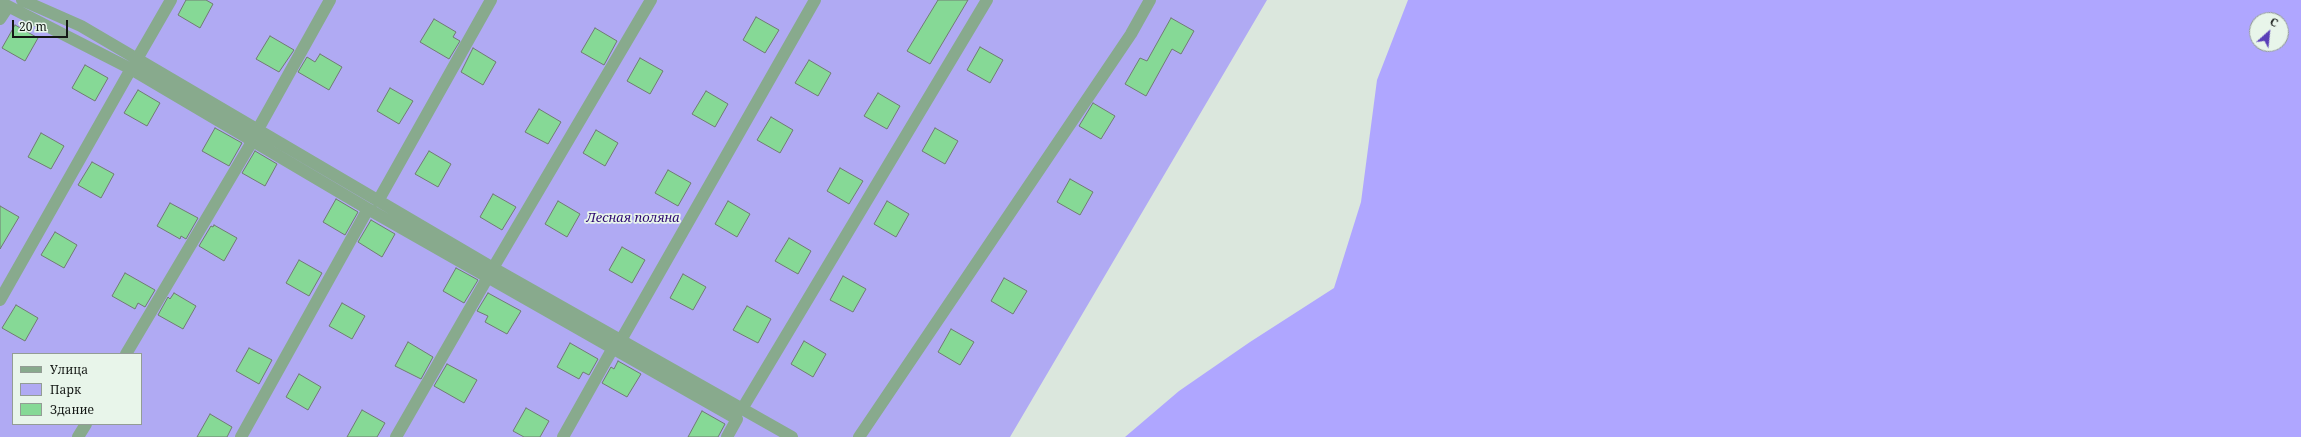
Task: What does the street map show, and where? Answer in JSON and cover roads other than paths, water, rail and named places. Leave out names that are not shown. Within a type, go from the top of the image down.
[{"type":"street","points":[[22,0],[81,26],[137,59],[368,209],[491,273],[617,344],[742,409],[792,437]]},
{"type":"street","points":[[137,59],[171,0]]},
{"type":"street","points":[[127,353],[255,136],[330,0]]},
{"type":"street","points":[[378,201],[491,0]]},
{"type":"street","points":[[396,437],[651,0]]},
{"type":"street","points":[[563,437],[815,0]]},
{"type":"street","points":[[742,409],[986,0]]},
{"type":"street","points":[[859,437],[1131,34],[1150,0]]},
{"type":"street","points":[[0,19],[4,4],[378,201],[491,273]]},
{"type":"street","points":[[0,300],[131,70]]},
{"type":"street","points":[[241,437],[368,209]]},
{"type":"street","points":[[617,344],[737,419],[727,437]]},
{"type":"street","points":[[78,437],[85,425]]},
{"type":"park label","name":"Лесная поляна","points":[[633,218]]}]
